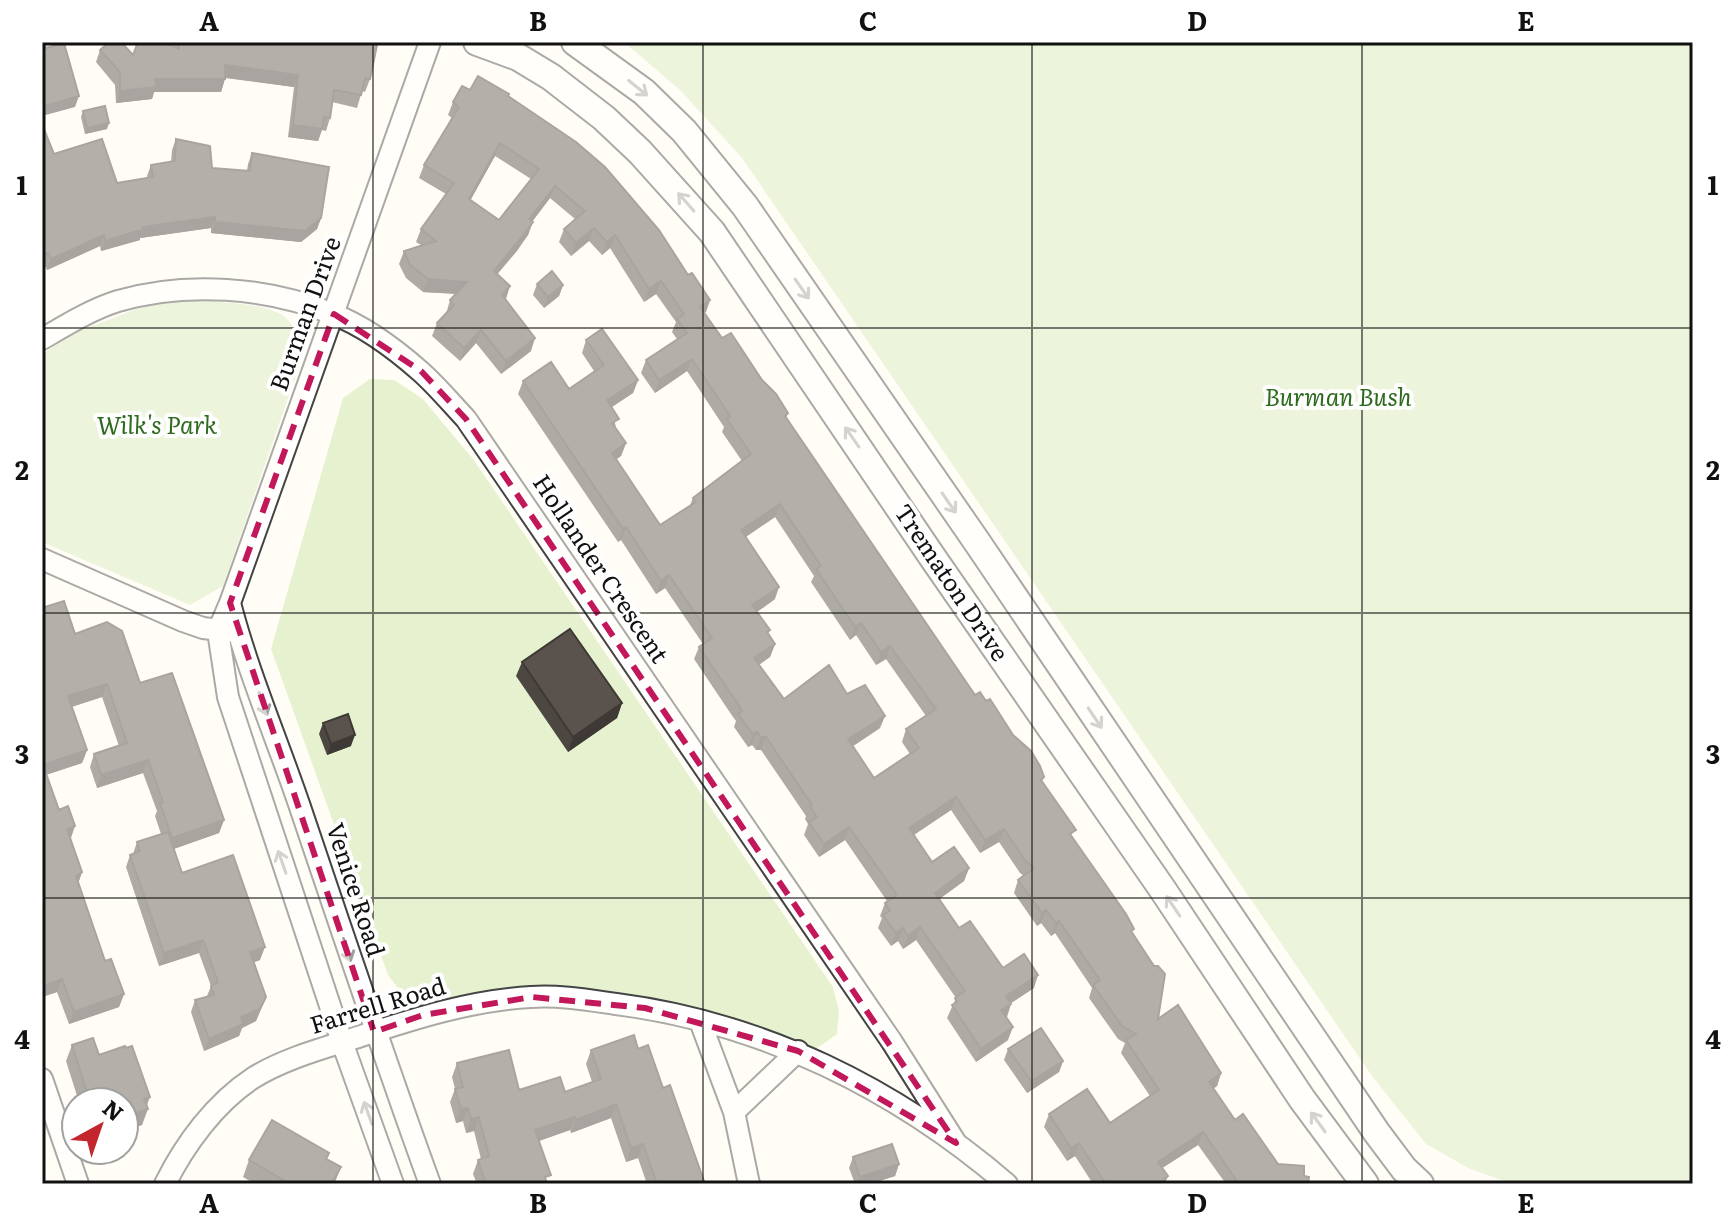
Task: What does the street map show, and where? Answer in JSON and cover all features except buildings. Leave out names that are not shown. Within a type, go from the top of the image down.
[{"type":"street","name":"Burman Drive","points":[[228,631],[230,603],[430,42]]},
{"type":"street","name":"Trematon Drive","points":[[477,42],[518,57],[551,77],[604,118],[640,152],[712,232],[1302,1099],[1365,1184]]},
{"type":"street","name":"Trematon Drive","points":[[575,42],[644,92],[674,121],[745,206],[1377,1133],[1404,1169],[1420,1184]]},
{"type":"street","points":[[712,232],[745,206]]},
{"type":"street","name":"Hollander Crescent","points":[[42,339],[115,302],[158,291],[220,288],[263,294],[334,314],[381,341],[421,371],[466,419],[892,1042],[956,1143]]},
{"type":"street","points":[[873,467],[908,444]]},
{"type":"street","points":[[42,559],[183,621],[228,631],[228,697],[342,1042],[393,1184]]},
{"type":"street","name":"Venice Road","points":[[228,631],[299,804],[374,1032],[430,1184]]},
{"type":"street","points":[[1004,661],[1042,639]]},
{"type":"street","points":[[1110,813],[1145,791]]},
{"type":"street","points":[[265,813],[299,804]]},
{"type":"street","name":"Farrell Road","points":[[165,1184],[177,1161],[208,1118],[253,1078],[282,1063],[423,1015],[532,997],[576,999],[645,1008],[798,1051]]},
{"type":"street","points":[[1255,1026],[1289,1003]]},
{"type":"street","points":[[700,1021],[734,1112],[749,1184]]},
{"type":"street","name":"Hollander Crescent","points":[[798,1051],[878,1092],[956,1143],[1007,1184]]},
{"type":"street","points":[[734,1112],[798,1051]]},
{"type":"street","points":[[42,1079],[78,1184]]},
{"type":"highlighted area","points":[[334,314],[421,371],[466,419],[956,1143],[798,1051],[645,1008],[532,997],[423,1015],[374,1032],[230,603]]},
{"type":"green space","name":"Burman Bush","points":[[624,42],[1693,42],[1693,1184],[1513,1184],[1470,1169],[1426,1144],[1372,1076],[742,158],[680,90]]},
{"type":"green space","name":"Wilk's Park","points":[[163,299],[246,305],[277,312],[292,325],[304,352],[223,586],[190,605],[42,542],[42,355],[66,336]]},
{"type":"green space","points":[[370,379],[394,380],[423,399],[473,459],[833,987],[839,1011],[837,1034],[817,1048],[783,1049],[572,998],[414,1009],[388,975],[271,649],[343,398]]}]
